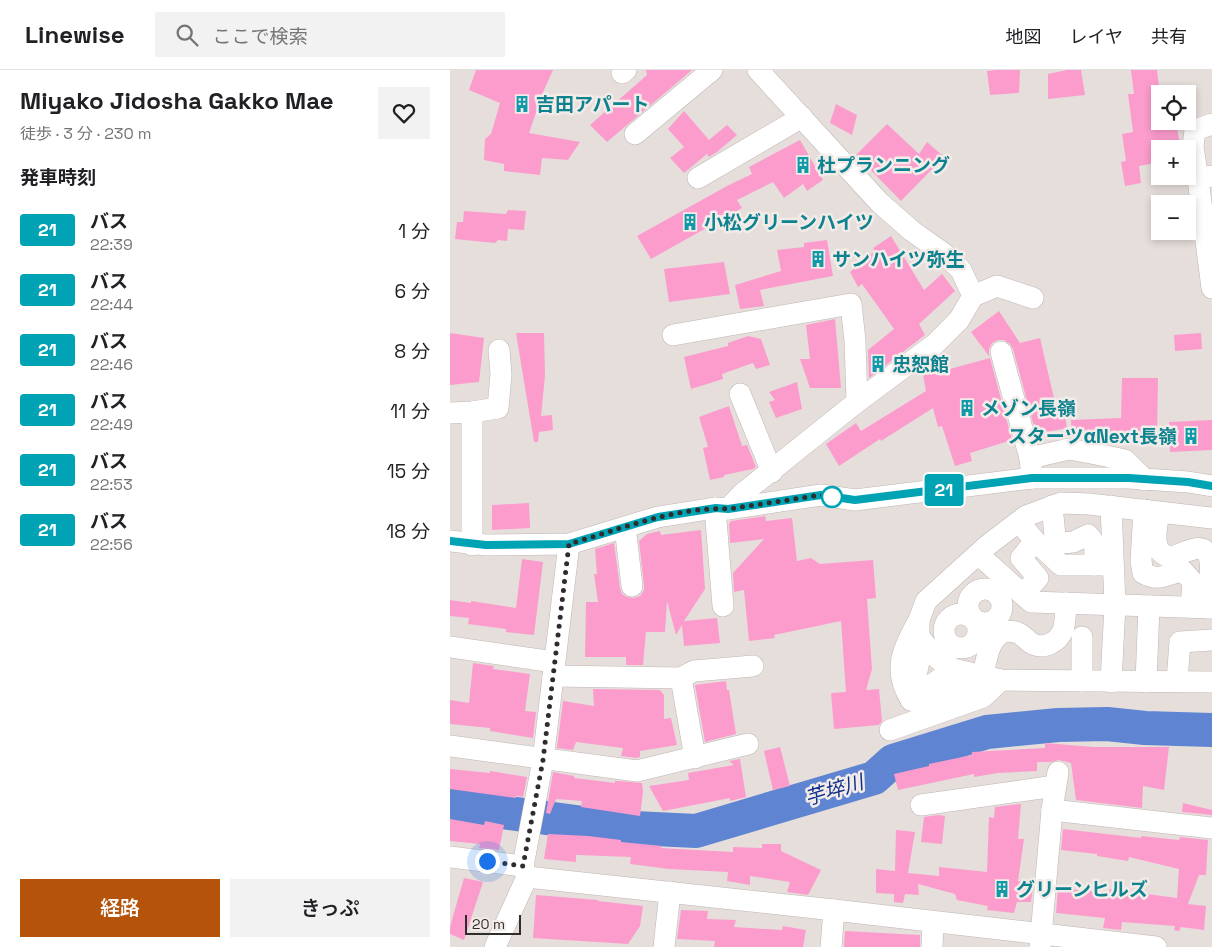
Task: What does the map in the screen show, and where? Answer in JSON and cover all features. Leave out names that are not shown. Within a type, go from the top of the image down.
[{"type":"street","points":[[635,134],[712,70]]},
{"type":"street","points":[[758,70],[880,203],[912,231],[943,253],[961,270],[972,296]]},
{"type":"street","points":[[698,178],[802,117]]},
{"type":"street","points":[[1212,124],[1195,130],[1193,147],[1205,177],[1212,288]]},
{"type":"street","points":[[722,509],[772,472],[857,402],[935,344],[959,320],[972,296],[997,286],[1033,298]]},
{"type":"street","points":[[673,335],[851,304],[855,341],[857,402]]},
{"type":"street","points":[[450,414],[498,408],[501,374],[499,350]]},
{"type":"street","points":[[1001,352],[1031,468]]},
{"type":"street","points":[[740,394],[772,472]]},
{"type":"street","points":[[472,412],[472,545]]},
{"type":"street","points":[[450,541],[472,545],[569,544],[658,517],[821,495],[855,500],[1031,468],[1069,449],[1125,460],[1145,480]]},
{"type":"street","points":[[1031,468],[1145,480],[1188,482],[1212,486]]},
{"type":"street","points":[[911,700],[902,683],[902,655],[926,601],[978,554],[1026,516],[1061,502],[1212,518]]},
{"type":"street","points":[[1052,506],[1055,536],[1061,543],[1073,542],[1088,535],[1094,540],[1095,551],[1104,565],[1115,605],[1111,682]]},
{"type":"street","points":[[1104,565],[1111,506]]},
{"type":"street","points":[[722,509],[723,606]]},
{"type":"street","points":[[1151,511],[1157,546],[1161,553],[1170,557],[1194,549],[1206,553],[1210,560],[1204,608]]},
{"type":"street","points":[[1151,511],[1140,561],[1143,573],[1152,578],[1160,578],[1175,572],[1184,571],[1193,582],[1204,608]]},
{"type":"street","points":[[1019,522],[1035,541],[1061,565],[1104,565]]},
{"type":"street","points":[[625,527],[632,586]]},
{"type":"street","points":[[911,700],[941,653],[971,644],[978,635],[978,629],[973,618],[984,623],[995,620],[1002,610],[1002,605],[1010,590],[1038,578],[1022,558],[1035,541]]},
{"type":"street","points":[[495,947],[525,872],[543,760],[569,544]]},
{"type":"street","points":[[978,554],[1010,590],[1031,602],[1204,608]]},
{"type":"street","points":[[890,730],[983,697],[992,678],[987,654],[991,642],[1008,631],[1017,632],[1032,644],[1047,646],[1056,641],[1063,630],[1066,603]]},
{"type":"street","points":[[1146,682],[1155,636],[1149,606]]},
{"type":"street","points":[[919,620],[919,638],[941,653],[992,678]]},
{"type":"street","points":[[1082,637],[1082,681]]},
{"type":"street","points":[[1177,681],[1180,642],[1212,640]]},
{"type":"street","points":[[450,647],[553,669],[681,678],[694,671],[752,666]]},
{"type":"street","points":[[911,700],[941,653]]},
{"type":"street","points":[[681,678],[695,758]]},
{"type":"street","points":[[911,700],[927,701],[942,697],[992,678],[1111,682],[1212,682]]},
{"type":"street","points":[[450,746],[543,760],[637,771],[748,744]]},
{"type":"street","points":[[921,806],[1056,779],[1041,941]]},
{"type":"street","points":[[1052,810],[1212,828]]},
{"type":"street","points":[[450,857],[525,872],[670,892],[933,922],[1041,941],[1156,947]]},
{"type":"street","points":[[664,947],[670,892]]},
{"type":"street","points":[[831,947],[834,910]]},
{"type":"street","points":[[932,947],[933,922]]},
{"type":"building","points":[[476,70],[553,70],[529,133],[580,142],[568,160],[542,158],[540,175],[504,171],[504,164],[484,160],[485,139],[491,134],[500,103],[469,90]]},
{"type":"building","points":[[646,70],[692,70],[607,142],[590,125],[647,75]]},
{"type":"building","points":[[1020,70],[1019,93],[990,95],[987,71]]},
{"type":"building","points":[[1067,70],[1081,70],[1085,95],[1048,99],[1048,74]]},
{"type":"building","points":[[1131,70],[1157,70],[1159,85],[1151,85],[1151,130],[1177,130],[1179,140],[1151,140],[1151,164],[1139,166],[1141,183],[1125,186],[1121,162],[1126,161],[1122,134],[1133,132],[1128,94],[1134,94]]},
{"type":"building","points":[[836,104],[857,115],[852,135],[830,123]]},
{"type":"building","points":[[684,111],[709,140],[727,125],[737,135],[717,152],[709,157],[707,154],[684,173],[670,158],[684,147],[668,129]]},
{"type":"building","points":[[887,124],[919,154],[927,142],[944,157],[901,201],[856,155]]},
{"type":"building","points":[[800,140],[823,180],[807,191],[803,184],[784,198],[773,182],[737,200],[742,208],[651,259],[637,236],[752,174],[749,167]]},
{"type":"building","points":[[508,210],[526,211],[524,230],[508,229],[507,241],[498,240],[495,243],[455,239],[457,222],[463,222],[464,211],[506,214]]},
{"type":"building","points":[[891,236],[924,290],[942,274],[955,291],[919,324],[925,335],[869,378],[868,350],[894,329],[862,284],[858,287],[850,272],[875,251],[873,248]]},
{"type":"building","points":[[827,240],[833,276],[760,290],[764,306],[740,309],[735,285],[781,271],[777,250],[804,247],[804,243]]},
{"type":"building","points":[[724,262],[730,294],[669,302],[664,269]]},
{"type":"building","points":[[999,311],[1020,343],[1040,338],[1057,411],[1064,410],[1067,428],[1036,434],[1010,344],[1004,340],[992,343],[989,349],[989,356],[971,332]]},
{"type":"building","points":[[835,319],[841,388],[810,388],[800,359],[810,359],[806,325]]},
{"type":"building","points":[[450,333],[484,338],[479,382],[450,385]]},
{"type":"building","points":[[516,333],[544,333],[545,376],[541,416],[552,415],[553,430],[539,432],[538,442],[534,442]]},
{"type":"building","points":[[1201,333],[1202,349],[1175,351],[1174,335]]},
{"type":"building","points":[[748,336],[761,339],[770,365],[756,369],[753,363],[722,374],[723,379],[691,389],[684,357],[728,346],[728,343]]},
{"type":"building","points":[[990,358],[1012,440],[970,453],[972,461],[955,466],[942,426],[938,427],[933,408],[839,466],[826,444],[856,423],[861,431],[926,391],[922,369],[947,360],[950,369]]},
{"type":"building","points":[[1122,378],[1158,378],[1157,435],[1072,437],[1071,420],[1121,418]]},
{"type":"building","points":[[797,382],[802,409],[776,418],[769,402],[775,400],[769,392]]},
{"type":"building","points":[[729,406],[742,446],[747,445],[756,467],[710,480],[703,448],[708,447],[699,417]]},
{"type":"building","name":"スターツαNext長嶺","points":[[1212,420],[1212,450],[1170,452],[1169,422]]},
{"type":"building","points":[[529,503],[530,528],[492,530],[492,505]]},
{"type":"building","points":[[765,516],[766,521],[792,518],[797,561],[811,558],[820,564],[873,560],[876,598],[867,599],[872,669],[866,690],[879,689],[882,721],[879,725],[834,729],[831,693],[846,692],[841,621],[774,635],[775,638],[749,641],[744,590],[734,592],[733,573],[764,539],[730,543],[729,524],[731,521]]},
{"type":"building","points":[[701,530],[705,589],[684,621],[717,618],[720,643],[684,646],[682,625],[676,635],[667,601],[665,632],[646,632],[643,665],[626,665],[626,657],[585,657],[586,602],[598,602],[594,574],[597,574],[595,549],[614,543],[622,594],[634,598],[640,596],[644,590],[639,541],[647,534],[660,531],[661,535]]},
{"type":"building","points":[[522,559],[543,562],[534,635],[506,632],[506,629],[468,624],[469,618],[450,616],[450,600],[471,603],[471,601],[516,608]]},
{"type":"building","points":[[473,663],[494,666],[493,669],[530,674],[525,711],[536,712],[533,738],[490,731],[490,728],[450,724],[450,700],[469,703]]},
{"type":"building","points":[[726,681],[736,734],[705,742],[695,685]]},
{"type":"building","points":[[593,689],[660,690],[664,695],[664,719],[671,718],[677,745],[640,751],[640,757],[636,758],[621,756],[623,748],[576,742],[573,750],[557,748],[563,701],[594,706]]},
{"type":"building","points":[[1045,743],[1094,747],[1169,747],[1164,790],[1143,786],[1142,808],[1076,800],[1071,763],[1059,760],[1037,762],[1037,771],[998,773],[974,777],[974,774],[898,790],[894,774],[972,755],[972,752],[1045,748]]},
{"type":"building","points":[[780,747],[790,786],[773,790],[764,751]]},
{"type":"building","points":[[740,759],[746,797],[730,801],[730,798],[663,811],[649,786],[689,780],[688,773],[734,765],[729,761]]},
{"type":"building","points":[[450,769],[490,773],[490,771],[527,777],[523,797],[516,796],[516,798],[450,789]]},
{"type":"building","points":[[553,772],[574,776],[574,778],[615,783],[615,781],[618,781],[642,783],[643,792],[640,816],[581,807],[582,801],[556,799],[550,814],[546,813]]},
{"type":"building","points":[[1183,803],[1212,810],[1212,815],[1182,812]]},
{"type":"building","points":[[1021,804],[1018,839],[1024,839],[1018,881],[1027,883],[1027,886],[1033,886],[1031,902],[1017,902],[1014,913],[987,910],[988,906],[957,900],[955,894],[918,884],[919,895],[905,894],[903,903],[894,902],[894,894],[876,893],[876,869],[895,871],[896,830],[915,832],[908,873],[939,876],[939,867],[987,872],[989,817],[994,818],[995,807]]},
{"type":"building","points":[[945,816],[942,844],[921,842],[924,817]]},
{"type":"building","points":[[450,819],[484,825],[485,821],[504,825],[499,850],[479,848],[480,844],[450,841]]},
{"type":"building","points":[[1063,829],[1141,838],[1141,836],[1179,840],[1180,837],[1208,840],[1206,875],[1199,875],[1188,904],[1206,906],[1204,930],[1181,927],[1179,931],[1174,930],[1175,926],[1122,922],[1121,930],[1103,928],[1105,918],[1056,913],[1058,888],[1109,893],[1110,889],[1177,898],[1179,869],[1129,857],[1128,861],[1097,856],[1097,854],[1061,850]]},
{"type":"building","points":[[548,834],[621,840],[621,842],[662,846],[661,848],[733,852],[733,847],[762,848],[762,844],[781,844],[781,851],[821,870],[808,895],[787,892],[790,882],[750,876],[750,885],[727,881],[728,872],[669,869],[630,864],[631,857],[576,855],[576,862],[544,859]]},
{"type":"building","points":[[464,878],[483,882],[464,940],[450,934],[450,927]]},
{"type":"building","points":[[536,895],[643,906],[640,926],[628,944],[533,938]]},
{"type":"building","points":[[681,910],[708,911],[707,919],[736,920],[734,927],[782,930],[783,926],[806,930],[803,947],[714,947],[715,941],[677,939]]},
{"type":"building","points":[[845,931],[920,935],[920,947],[844,947]]},
{"type":"waterway","name":"芋埣川","points":[[450,805],[613,827],[696,831],[874,778],[893,761],[987,732],[1058,725],[1107,724],[1145,728],[1212,730]]},
{"type":"bus line","name":"21","points":[[450,541],[472,545],[569,544],[658,517],[716,508],[728,509],[821,495],[855,500],[1032,478],[1129,478],[1188,482],[1212,486]]},
{"type":"place","name":"吉田アパート","points":[[522,104]]},
{"type":"place","name":"杜プランニング","points":[[803,165]]},
{"type":"place","name":"小松グリーンハイツ","points":[[690,222]]},
{"type":"place","name":"サンハイツ弥生","points":[[818,259]]},
{"type":"place","name":"忠恕館","points":[[878,364]]},
{"type":"place","name":"メゾン長嶺","points":[[967,408]]},
{"type":"place","name":"スターツαNext長嶺","points":[[1191,436]]},
{"type":"place","name":"グリーンヒルズ","points":[[1002,889]]},
{"type":"route","points":[[487,861],[523,866],[543,760],[569,544],[658,517],[821,495],[838,498],[832,497]]}]
